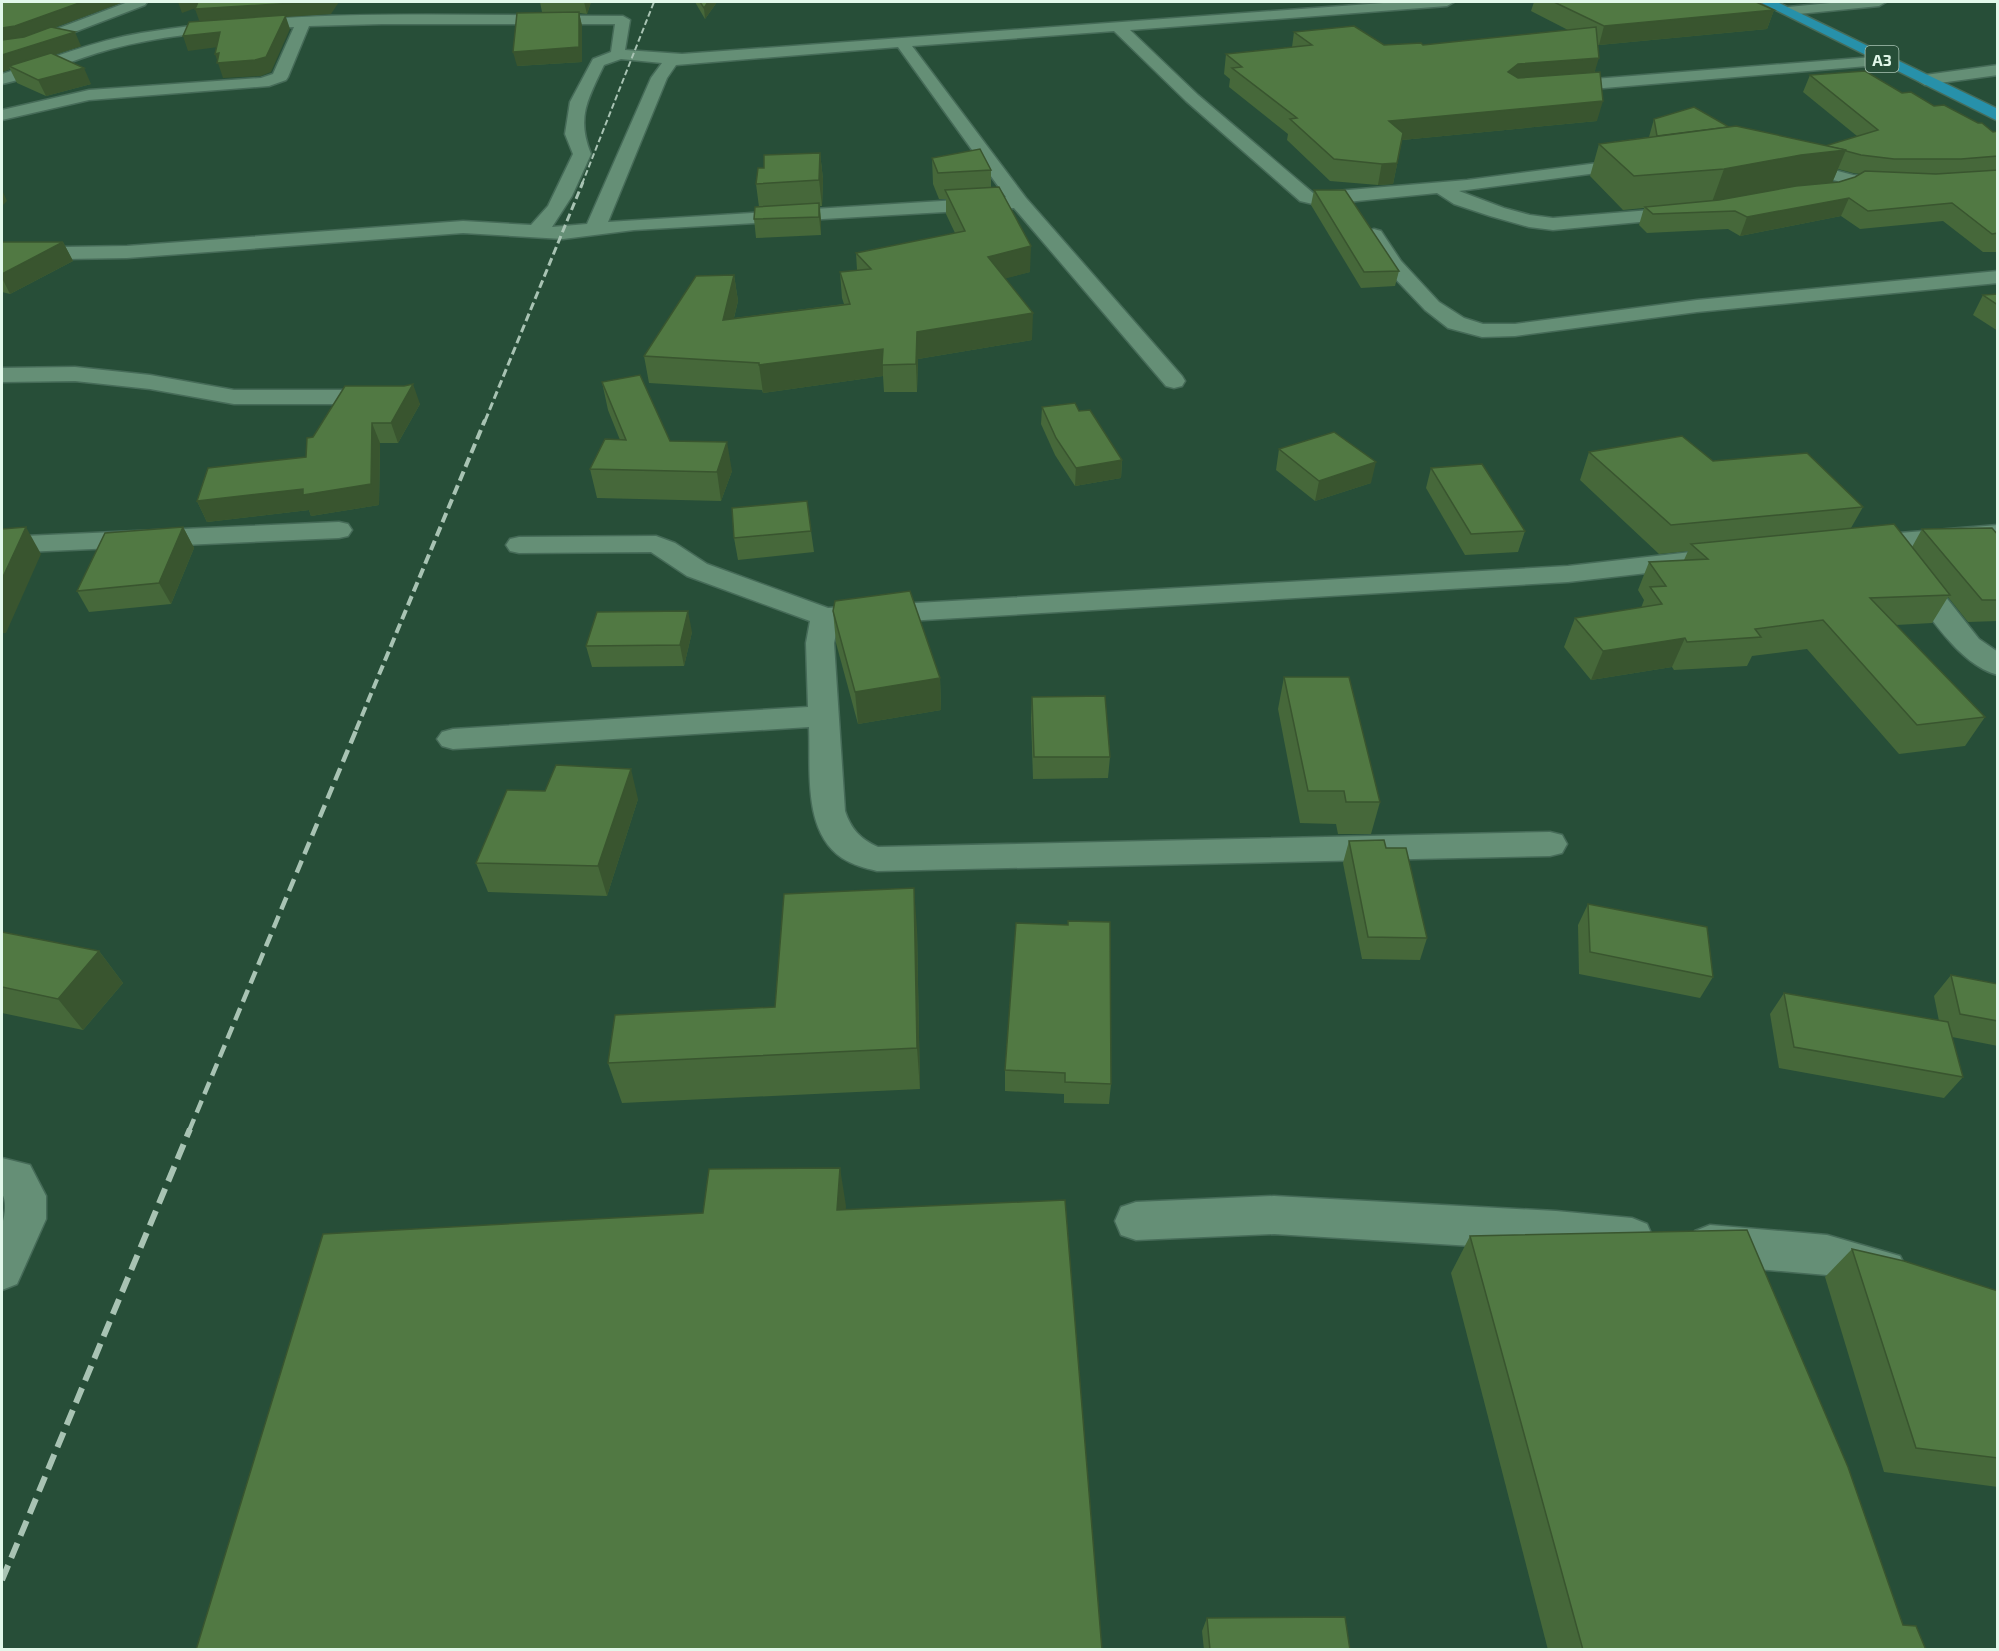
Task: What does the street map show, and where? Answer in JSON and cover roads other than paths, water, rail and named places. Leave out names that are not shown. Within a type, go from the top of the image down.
[{"type":"highway","name":"A3","points":[[1767,2],[1998,116]]},
{"type":"street","points":[[2,49],[25,46],[140,2]]},
{"type":"street","points":[[620,54],[617,50],[628,2]]},
{"type":"street","points":[[535,232],[548,222],[582,154],[574,134],[578,102],[582,93],[598,62],[620,54],[682,59],[1448,2]]},
{"type":"street","points":[[1788,11],[1879,2]]},
{"type":"street","points":[[327,20],[349,4]]},
{"type":"street","points":[[2,79],[79,54],[139,39],[193,30],[304,20],[623,20]]},
{"type":"street","points":[[2,115],[89,95],[244,85],[272,81],[280,77],[304,20]]},
{"type":"street","points":[[1118,27],[1192,98],[1307,197],[1317,199],[1441,188],[1649,161]]},
{"type":"street","points":[[902,43],[1019,202],[1174,381]]},
{"type":"street","points":[[595,229],[659,78],[671,62],[682,59]]},
{"type":"street","points":[[1536,89],[1886,61]]},
{"type":"street","points":[[1925,80],[1998,70]]},
{"type":"street","points":[[1772,159],[1853,180],[1915,185]]},
{"type":"street","points":[[1830,192],[1840,189],[1853,180]]},
{"type":"street","points":[[1441,188],[1461,200],[1497,212],[1529,221],[1553,224],[1701,211]]},
{"type":"street","points":[[1350,196],[1393,265],[1431,306],[1456,323],[1482,331],[1515,330],[1697,306],[1998,277]]},
{"type":"street","points":[[2,254],[127,252],[463,227],[563,233],[634,224],[1019,202]]},
{"type":"street","points":[[2,375],[75,374],[150,382],[234,397],[399,397]]},
{"type":"street","points":[[2,545],[339,530]]},
{"type":"street","points":[[1831,546],[1998,532]]},
{"type":"street","points":[[1887,542],[1969,645],[1998,666]]},
{"type":"street","points":[[519,545],[656,544],[697,570],[825,617],[1568,574],[1718,557]]},
{"type":"street","points":[[825,617],[820,643],[829,811],[834,830],[859,854],[877,859],[1550,844]]},
{"type":"street","points":[[453,739],[823,716]]},
{"type":"street","points":[[2,1176],[15,1178],[25,1196],[25,1219],[2,1270]]},
{"type":"street","points":[[1136,1221],[1274,1215],[1556,1231],[1758,1268],[1827,1255],[1921,1281]]},
{"type":"railway","points":[[582,184],[654,2]]},
{"type":"railway","points":[[485,421],[583,182]]},
{"type":"railway","points":[[356,730],[485,420]]},
{"type":"railway","points":[[189,1131],[357,728]]},
{"type":"railway","points":[[2,1580],[190,1129]]}]
